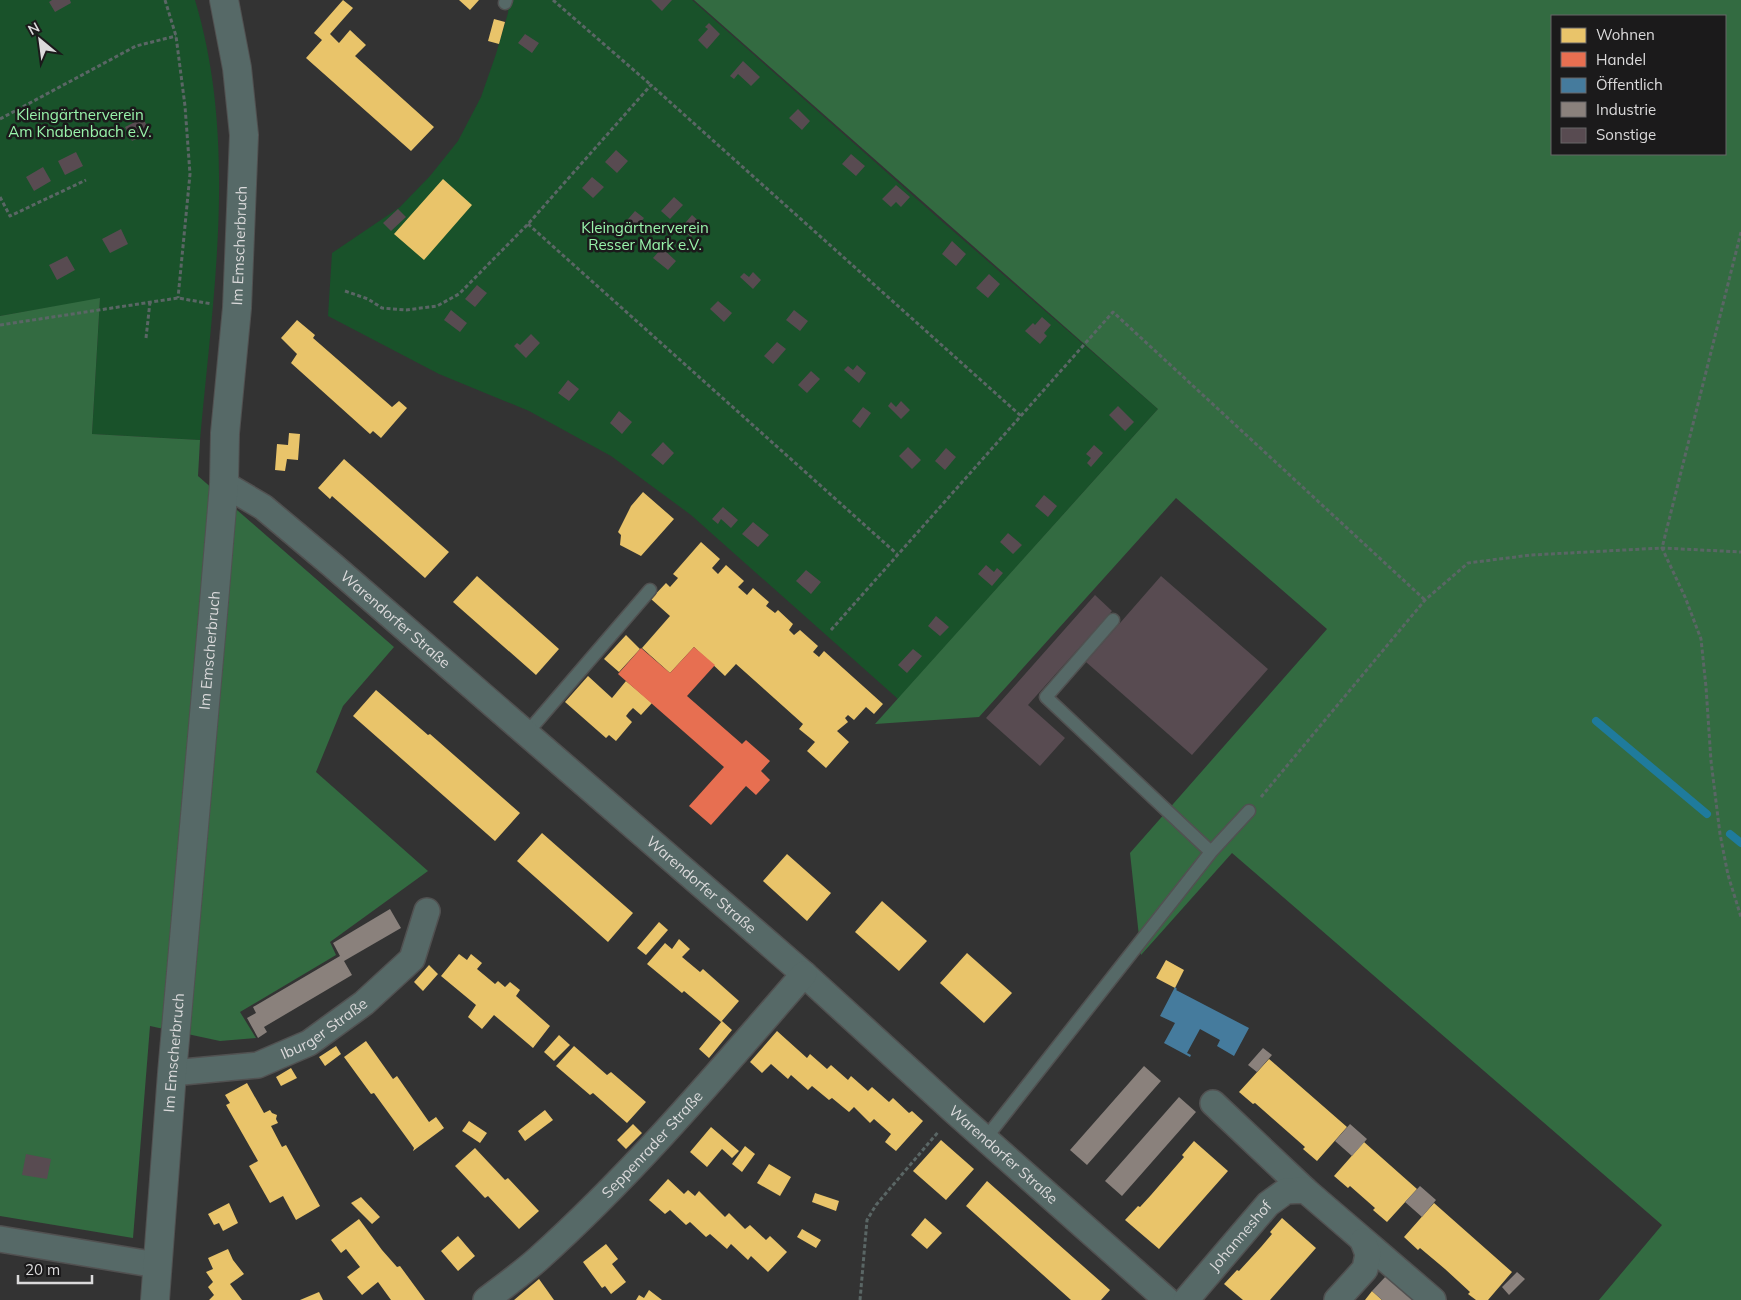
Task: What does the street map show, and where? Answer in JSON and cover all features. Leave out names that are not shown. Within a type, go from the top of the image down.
[{"type":"street","name":"Im Emscherbruch","points":[[155,1300],[172,1073],[224,484],[225,433],[237,308],[244,135],[237,68],[224,0]]},
{"type":"street","name":"Warendorfer Straße","points":[[224,484],[263,507],[331,564],[804,974],[985,1139],[1167,1300]]},
{"type":"street","name":"Iburger Straße","points":[[172,1073],[258,1065],[309,1043],[364,1003],[412,959],[427,911]]},
{"type":"street","name":"Seppenrader Straße","points":[[486,1300],[535,1261],[596,1204],[690,1104],[804,974]]},
{"type":"street","points":[[1213,1103],[1305,1190],[1433,1300]]},
{"type":"street","name":"Johanneshof","points":[[1186,1300],[1268,1204],[1286,1191],[1305,1190]]},
{"type":"street","points":[[0,1239],[157,1266]]},
{"type":"street","points":[[1337,1300],[1365,1269],[1368,1254],[1363,1241]]},
{"type":"lane","points":[[526,734],[650,590]]},
{"type":"lane","points":[[1113,620],[1046,697],[1210,852]]},
{"type":"lane","points":[[985,1139],[1210,852],[1249,811]]},
{"type":"path","points":[[165,0],[176,36],[185,106],[190,174],[178,298]]},
{"type":"path","points":[[554,0],[1021,416]]},
{"type":"path","points":[[0,119],[136,46],[176,36]]},
{"type":"path","points":[[345,291],[368,299],[382,308],[406,310],[437,306],[459,294],[528,224],[651,85]]},
{"type":"path","points":[[0,197],[10,216],[86,180]]},
{"type":"path","points":[[528,224],[897,554]]},
{"type":"path","points":[[1741,232],[1662,548],[1685,597],[1701,640],[1710,761],[1720,834],[1728,875],[1741,917]]},
{"type":"path","points":[[0,325],[178,298],[237,308]]},
{"type":"path","points":[[146,338],[150,302]]},
{"type":"path","points":[[831,630],[1112,312],[1425,600]]},
{"type":"path","points":[[1249,811],[1425,600],[1468,563],[1531,555],[1662,548],[1741,552]]},
{"type":"path","points":[[860,1300],[867,1220],[876,1205],[955,1112]]},
{"type":"green space","name":"Kleingärtnerverein Am Knabenbach e.V.","points":[[0,0],[195,0],[208,54],[216,109],[219,164],[215,275],[200,440],[92,434],[100,299],[0,316]]},
{"type":"green space","name":"Kleingärtnerverein Resser Mark e.V.","points":[[509,0],[692,0],[1158,409],[898,699],[691,515],[611,456],[529,411],[439,374],[328,316],[332,253],[400,207],[430,176],[458,141],[481,97],[508,13]]},
{"type":"green space","points":[[694,0],[1741,0],[1741,1300],[1599,1300],[1662,1225],[1232,853],[1141,955],[1130,853],[1327,629],[1176,498],[979,717],[875,724],[1158,409]]},
{"type":"green space","points":[[100,298],[92,434],[200,440],[198,476],[394,647],[343,706],[316,772],[428,871],[330,942],[336,955],[240,1012],[256,1038],[220,1041],[150,1026],[133,1238],[0,1216],[0,316]]},
{"type":"building: Wohnen","points":[[343,0],[353,8],[330,34],[339,43],[350,30],[366,45],[355,56],[434,127],[411,151],[306,58],[322,40],[314,33]]},
{"type":"building: Wohnen","points":[[459,0],[479,0],[470,10]]},
{"type":"building: Wohnen","points":[[494,19],[505,22],[499,44],[488,41]]},
{"type":"building: Wohnen","points":[[443,179],[472,205],[424,260],[394,234]]},
{"type":"building: Wohnen","points":[[297,320],[315,335],[313,338],[392,407],[399,401],[407,408],[381,438],[373,431],[370,434],[291,363],[297,354],[281,338]]},
{"type":"building: Wohnen","points":[[289,433],[300,434],[298,460],[287,459],[285,471],[275,470],[277,444],[288,445]]},
{"type":"building: Wohnen","points":[[344,459],[449,552],[425,578],[332,496],[330,499],[318,488]]},
{"type":"building: Wohnen","points":[[643,492],[674,519],[641,556],[620,545],[621,535],[618,532],[631,506]]},
{"type":"building: Wohnen","points":[[701,542],[720,559],[712,568],[718,574],[726,565],[744,581],[738,587],[747,595],[753,588],[769,602],[766,606],[775,613],[778,610],[793,624],[789,630],[794,635],[800,630],[818,646],[813,652],[819,657],[824,651],[883,704],[874,714],[866,707],[854,720],[848,715],[845,718],[848,722],[837,731],[849,742],[826,768],[807,751],[815,742],[799,729],[803,724],[736,664],[725,676],[694,647],[670,673],[642,648],[670,616],[651,599],[666,583],[670,587],[678,578],[673,574]]},
{"type":"building: Wohnen","points":[[477,576],[559,649],[536,675],[453,602]]},
{"type":"building: Wohnen","points":[[626,635],[640,649],[619,672],[604,659]]},
{"type":"building: Wohnen","points":[[588,676],[612,698],[626,681],[652,703],[641,715],[633,708],[629,712],[626,716],[632,722],[616,741],[609,735],[606,738],[565,702]]},
{"type":"building: Wohnen","points":[[376,690],[428,735],[430,734],[520,813],[495,841],[353,716]]},
{"type":"building: Wohnen","points":[[542,833],[633,913],[608,942],[517,861]]},
{"type":"building: Wohnen","points":[[787,854],[831,893],[807,921],[763,881]]},
{"type":"building: Wohnen","points":[[882,901],[927,941],[899,971],[855,932]]},
{"type":"building: Wohnen","points":[[659,922],[668,930],[646,955],[637,948]]},
{"type":"building: Wohnen","points":[[679,939],[690,949],[682,957],[700,972],[703,969],[739,1001],[721,1022],[684,991],[682,993],[647,964],[665,943],[672,949]]},
{"type":"building: Wohnen","points":[[967,953],[1012,993],[984,1023],[940,983]]},
{"type":"building: Wohnen","points":[[459,954],[467,960],[471,954],[482,963],[477,969],[495,984],[498,981],[505,987],[510,982],[520,990],[516,996],[550,1026],[533,1048],[494,1015],[482,1029],[468,1017],[476,1005],[441,976]]},
{"type":"building: Wohnen","points":[[1166,960],[1184,970],[1175,988],[1156,978]]},
{"type":"building: Wohnen","points":[[429,965],[438,974],[423,991],[414,982]]},
{"type":"building: Wohnen","points":[[722,1021],[732,1030],[709,1058],[699,1049]]},
{"type":"building: Wohnen","points":[[777,1031],[807,1058],[810,1054],[827,1069],[831,1065],[848,1080],[851,1076],[868,1091],[872,1087],[889,1102],[893,1098],[909,1113],[912,1111],[923,1121],[896,1151],[885,1142],[891,1134],[874,1119],[870,1123],[854,1107],[849,1112],[832,1098],[829,1100],[812,1086],[808,1090],[791,1075],[788,1079],[771,1064],[762,1073],[750,1062]]},
{"type":"building: Wohnen","points":[[559,1035],[570,1045],[554,1061],[544,1052]]},
{"type":"building: Wohnen","points":[[366,1041],[393,1079],[397,1076],[429,1122],[436,1117],[444,1128],[413,1151],[414,1148],[374,1093],[371,1094],[344,1057]]},
{"type":"building: Wohnen","points":[[336,1046],[341,1054],[325,1066],[319,1057]]},
{"type":"building: Wohnen","points":[[574,1046],[607,1075],[611,1072],[646,1102],[627,1123],[593,1093],[590,1095],[556,1066]]},
{"type":"building: Wohnen","points":[[1269,1059],[1347,1127],[1317,1161],[1303,1149],[1305,1147],[1255,1103],[1253,1104],[1239,1092]]},
{"type":"building: Wohnen","points":[[291,1068],[297,1078],[281,1086],[276,1077]]},
{"type":"building: Wohnen","points":[[247,1083],[264,1113],[270,1110],[277,1115],[278,1123],[271,1126],[282,1147],[286,1145],[320,1206],[296,1220],[283,1196],[270,1203],[249,1166],[258,1161],[226,1105],[230,1103],[225,1095]]},
{"type":"building: Wohnen","points":[[545,1110],[553,1120],[525,1141],[518,1131]]},
{"type":"building: Wohnen","points":[[469,1121],[487,1133],[480,1143],[462,1131]]},
{"type":"building: Wohnen","points":[[633,1124],[642,1133],[626,1149],[617,1140]]},
{"type":"building: Wohnen","points":[[711,1127],[739,1151],[732,1158],[722,1149],[707,1167],[690,1152]]},
{"type":"building: Wohnen","points":[[941,1140],[974,1169],[946,1200],[913,1171]]},
{"type":"building: Wohnen","points":[[1194,1141],[1228,1171],[1159,1249],[1125,1220],[1151,1195],[1184,1157],[1182,1155]]},
{"type":"building: Wohnen","points":[[1364,1142],[1417,1189],[1387,1222],[1373,1210],[1375,1208],[1350,1186],[1348,1188],[1334,1176]]},
{"type":"building: Wohnen","points":[[745,1146],[755,1154],[742,1172],[732,1164]]},
{"type":"building: Wohnen","points":[[475,1148],[505,1180],[508,1178],[539,1211],[519,1229],[488,1196],[485,1198],[455,1166]]},
{"type":"building: Wohnen","points":[[769,1164],[791,1177],[780,1196],[757,1183]]},
{"type":"building: Wohnen","points":[[668,1179],[684,1194],[688,1190],[695,1196],[699,1191],[725,1217],[729,1213],[745,1229],[750,1225],[766,1240],[770,1236],[787,1252],[768,1272],[751,1256],[748,1260],[731,1244],[727,1249],[710,1234],[706,1237],[690,1222],[686,1225],[670,1210],[665,1214],[649,1200]]},
{"type":"building: Wohnen","points":[[987,1181],[1110,1290],[1101,1300],[1071,1300],[966,1206]]},
{"type":"building: Wohnen","points":[[815,1193],[839,1201],[836,1211],[812,1202]]},
{"type":"building: Wohnen","points":[[361,1197],[380,1217],[372,1224],[351,1203]]},
{"type":"building: Wohnen","points":[[229,1203],[238,1223],[223,1231],[219,1223],[214,1225],[208,1214]]},
{"type":"building: Wohnen","points":[[1434,1203],[1512,1272],[1488,1300],[1476,1300],[1468,1294],[1470,1292],[1445,1269],[1420,1248],[1418,1250],[1404,1237]]},
{"type":"building: Wohnen","points":[[925,1218],[942,1233],[927,1249],[911,1235]]},
{"type":"building: Wohnen","points":[[1282,1218],[1316,1248],[1270,1300],[1243,1300],[1224,1284],[1261,1247],[1272,1234],[1270,1232]]},
{"type":"building: Wohnen","points":[[359,1219],[382,1250],[397,1267],[400,1266],[425,1300],[391,1300],[378,1282],[362,1295],[347,1277],[360,1267],[346,1249],[341,1253],[331,1240]]},
{"type":"building: Wohnen","points":[[802,1229],[821,1240],[816,1248],[797,1237]]},
{"type":"building: Wohnen","points":[[458,1236],[475,1256],[458,1271],[441,1251]]},
{"type":"building: Wohnen","points":[[606,1244],[618,1259],[612,1264],[626,1282],[611,1294],[605,1286],[602,1288],[583,1262]]},
{"type":"building: Wohnen","points":[[228,1249],[233,1260],[244,1274],[230,1284],[242,1300],[209,1300],[214,1295],[208,1287],[213,1282],[206,1272],[213,1269],[208,1258]]},
{"type":"building: Wohnen","points":[[539,1279],[554,1300],[514,1300]]},
{"type":"building: Wohnen","points":[[649,1290],[662,1300],[636,1300],[639,1295],[644,1298]]},
{"type":"building: Wohnen","points":[[1372,1291],[1382,1300],[1365,1300]]},
{"type":"building: Wohnen","points":[[319,1292],[323,1300],[300,1300]]},
{"type":"building: Handel","points":[[694,647],[715,665],[687,696],[742,744],[746,740],[770,761],[761,771],[770,780],[756,795],[746,786],[711,825],[689,806],[724,767],[618,674],[641,648],[670,673]]},
{"type":"building: Öffentlich","points":[[1175,987],[1176,990],[1249,1028],[1234,1056],[1217,1046],[1220,1040],[1200,1029],[1187,1053],[1191,1055],[1190,1057],[1164,1043],[1175,1023],[1160,1016]]},
{"type":"building: Industrie","points":[[390,909],[401,928],[344,961],[352,975],[264,1027],[267,1032],[258,1038],[247,1018],[256,1013],[253,1007],[340,956],[333,943]]},
{"type":"building: Industrie","points":[[1263,1048],[1272,1055],[1257,1072],[1248,1065]]},
{"type":"building: Industrie","points":[[1144,1066],[1161,1081],[1087,1165],[1070,1150]]},
{"type":"building: Industrie","points":[[1179,1097],[1196,1112],[1122,1196],[1105,1181]]},
{"type":"building: Industrie","points":[[1350,1124],[1367,1139],[1352,1156],[1335,1141]]},
{"type":"building: Industrie","points":[[1420,1186],[1436,1200],[1422,1217],[1405,1202]]},
{"type":"building: Industrie","points":[[1517,1272],[1525,1279],[1509,1295],[1502,1287]]},
{"type":"building: Industrie","points":[[1387,1275],[1416,1300],[1382,1300],[1372,1291]]},
{"type":"building: Sonstige","points":[[52,0],[70,0],[71,3],[55,12],[49,2]]},
{"type":"building: Sonstige","points":[[651,0],[672,0],[662,11]]},
{"type":"building: Sonstige","points":[[709,23],[720,34],[707,49],[698,40],[708,29],[705,27]]},
{"type":"building: Sonstige","points":[[525,34],[539,43],[532,53],[518,43]]},
{"type":"building: Sonstige","points":[[743,61],[760,77],[751,86],[738,74],[734,79],[730,76]]},
{"type":"building: Sonstige","points":[[798,109],[810,121],[802,130],[789,118]]},
{"type":"building: Sonstige","points":[[143,118],[150,132],[132,141],[125,127]]},
{"type":"building: Sonstige","points":[[616,150],[628,161],[617,173],[605,162]]},
{"type":"building: Sonstige","points":[[76,152],[83,166],[65,175],[58,161]]},
{"type":"building: Sonstige","points":[[851,154],[865,166],[856,176],[842,164]]},
{"type":"building: Sonstige","points":[[43,167],[51,181],[34,191],[26,177]]},
{"type":"building: Sonstige","points":[[592,177],[604,187],[593,198],[582,188]]},
{"type":"building: Sonstige","points":[[896,185],[910,197],[901,207],[896,202],[891,207],[882,199]]},
{"type":"building: Sonstige","points":[[674,197],[683,205],[670,219],[661,211]]},
{"type":"building: Sonstige","points":[[398,209],[406,217],[391,231],[383,223]]},
{"type":"building: Sonstige","points":[[635,211],[644,218],[632,233],[623,225]]},
{"type":"building: Sonstige","points":[[692,215],[702,224],[691,237],[681,228]]},
{"type":"building: Sonstige","points":[[121,229],[128,244],[110,253],[102,239]]},
{"type":"building: Sonstige","points":[[952,241],[966,254],[956,266],[942,254]]},
{"type":"building: Sonstige","points":[[662,248],[676,261],[668,270],[653,258]]},
{"type":"building: Sonstige","points":[[67,256],[75,270],[57,280],[49,265]]},
{"type":"building: Sonstige","points":[[753,272],[761,280],[753,289],[740,277],[744,273],[749,277]]},
{"type":"building: Sonstige","points":[[989,274],[1000,284],[988,298],[976,288]]},
{"type":"building: Sonstige","points":[[477,285],[487,293],[475,307],[465,299]]},
{"type":"building: Sonstige","points":[[718,301],[732,313],[724,322],[710,309]]},
{"type":"building: Sonstige","points":[[451,310],[467,323],[460,332],[444,320]]},
{"type":"building: Sonstige","points":[[794,310],[808,321],[800,331],[786,320]]},
{"type":"building: Sonstige","points":[[1042,317],[1051,325],[1044,333],[1047,336],[1040,344],[1025,331],[1033,323],[1035,325]]},
{"type":"building: Sonstige","points":[[531,334],[540,343],[526,358],[514,346],[517,343],[520,345]]},
{"type":"building: Sonstige","points":[[777,342],[786,349],[773,364],[764,356]]},
{"type":"building: Sonstige","points":[[857,365],[866,373],[859,383],[844,370],[848,366],[853,370]]},
{"type":"building: Sonstige","points":[[811,371],[820,379],[807,393],[798,385]]},
{"type":"building: Sonstige","points":[[568,380],[579,389],[569,401],[558,393]]},
{"type":"building: Sonstige","points":[[901,401],[910,410],[901,419],[888,406],[891,402],[896,407]]},
{"type":"building: Sonstige","points":[[1118,406],[1134,422],[1125,431],[1109,415]]},
{"type":"building: Sonstige","points":[[863,407],[871,413],[860,428],[852,421]]},
{"type":"building: Sonstige","points":[[619,411],[632,422],[622,434],[610,423]]},
{"type":"building: Sonstige","points":[[663,442],[674,453],[663,465],[651,455]]},
{"type":"building: Sonstige","points":[[1094,445],[1103,453],[1091,467],[1087,463],[1091,458],[1086,454]]},
{"type":"building: Sonstige","points":[[908,447],[921,460],[912,469],[899,456]]},
{"type":"building: Sonstige","points":[[946,448],[956,457],[945,470],[935,461]]},
{"type":"building: Sonstige","points":[[1044,495],[1057,506],[1048,517],[1035,506]]},
{"type":"building: Sonstige","points":[[723,507],[738,520],[731,528],[721,519],[718,524],[712,519]]},
{"type":"building: Sonstige","points":[[753,522],[769,535],[758,547],[742,534]]},
{"type":"building: Sonstige","points":[[1008,533],[1022,545],[1013,554],[1000,542]]},
{"type":"building: Sonstige","points":[[986,565],[994,572],[997,568],[1003,573],[992,586],[978,574]]},
{"type":"building: Sonstige","points":[[806,570],[821,582],[811,594],[796,581]]},
{"type":"building: Sonstige","points":[[1161,576],[1268,669],[1192,755],[1086,662]]},
{"type":"building: Sonstige","points":[[1095,595],[1112,611],[1028,705],[1065,738],[1040,766],[986,718]]},
{"type":"building: Sonstige","points":[[936,616],[949,627],[940,636],[928,626]]},
{"type":"building: Sonstige","points":[[913,649],[922,656],[907,673],[898,665]]},
{"type":"building: Sonstige","points":[[26,1154],[51,1159],[47,1179],[22,1175]]},
{"type":"waterway","points":[[1596,721],[1707,814]]},
{"type":"waterway","points":[[1730,834],[1741,843]]}]
